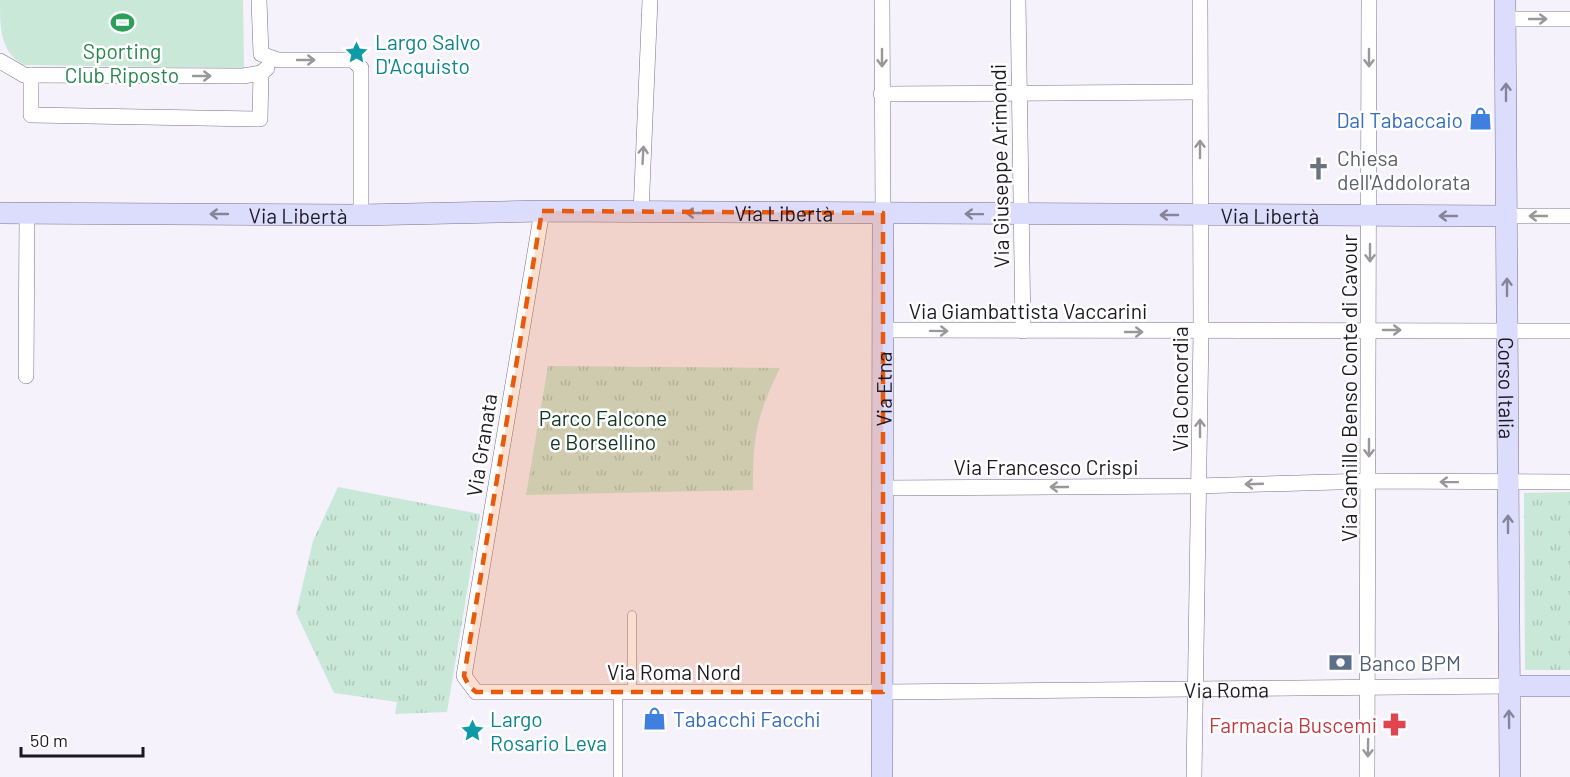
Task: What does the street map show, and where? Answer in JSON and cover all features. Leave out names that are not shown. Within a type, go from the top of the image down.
[{"type":"street","points":[[259,0],[261,54],[278,60],[353,60],[361,68],[361,215]]},
{"type":"street","points":[[640,213],[650,0]]},
{"type":"street","name":"Via Etna","points":[[882,0],[882,777]]},
{"type":"street","name":"Via Giuseppe Arimondi","points":[[1018,0],[1023,331]]},
{"type":"street","name":"Via Concordia","points":[[1194,777],[1197,486],[1200,478],[1200,0]]},
{"type":"street","name":"Via Camillo Benso Conte di Cavour","points":[[1367,777],[1370,330],[1369,0]]},
{"type":"street","points":[[1506,9],[1570,19]]},
{"type":"street","name":"Corso Italia","points":[[1506,9],[1510,777]]},
{"type":"street","points":[[0,61],[24,75],[243,76],[261,73],[278,60]]},
{"type":"street","points":[[31,75],[31,115],[260,118],[261,73]]},
{"type":"street","points":[[881,94],[1200,92]]},
{"type":"street","name":"Via Libertà","points":[[0,213],[361,215],[542,211],[1570,216]]},
{"type":"street","name":"Via Granata","points":[[469,686],[464,676],[542,211]]},
{"type":"street","points":[[26,376],[27,213]]},
{"type":"street","name":"Via Giambattista Vaccarini","points":[[881,330],[1570,331]]},
{"type":"street","name":"Via Francesco Crispi","points":[[882,488],[1197,486],[1369,481],[1570,482]]},
{"type":"street","name":"Via Roma Nord","points":[[469,686],[476,692],[883,692]]},
{"type":"street","name":"Via Roma","points":[[883,692],[1570,686]]},
{"type":"lane","points":[[618,777],[632,615]]},
{"type":"highlighted area","points":[[542,211],[883,213],[883,692],[476,692],[469,686],[464,676]]},
{"type":"green space","name":"Sporting Club Riposto","points":[[0,0],[243,0],[244,68],[24,65],[10,53],[3,38]]},
{"type":"green space","name":"Parco Falcone e Borsellino","points":[[548,366],[780,368],[761,414],[755,441],[753,490],[526,495]]},
{"type":"green space","points":[[338,487],[480,514],[447,712],[395,714],[397,702],[334,693],[296,613],[313,541]]},
{"type":"green space","points":[[1570,492],[1570,670],[1525,670],[1524,493]]},
{"type":"place","name":"Sporting Club Riposto","points":[[122,22]]},
{"type":"place","name":"Largo Salvo D'Acquisto","points":[[357,53]]},
{"type":"place","name":"Dal Tabaccaio","points":[[1481,119]]},
{"type":"place","name":"Chiesa dell'Addolorata","points":[[1319,169]]},
{"type":"place","name":"Banco BPM","points":[[1341,662]]},
{"type":"place","name":"Tabacchi Facchi","points":[[655,718]]},
{"type":"place","name":"Farmacia Buscemi","points":[[1395,724]]},
{"type":"place","name":"Largo Rosario Leva","points":[[472,730]]}]
